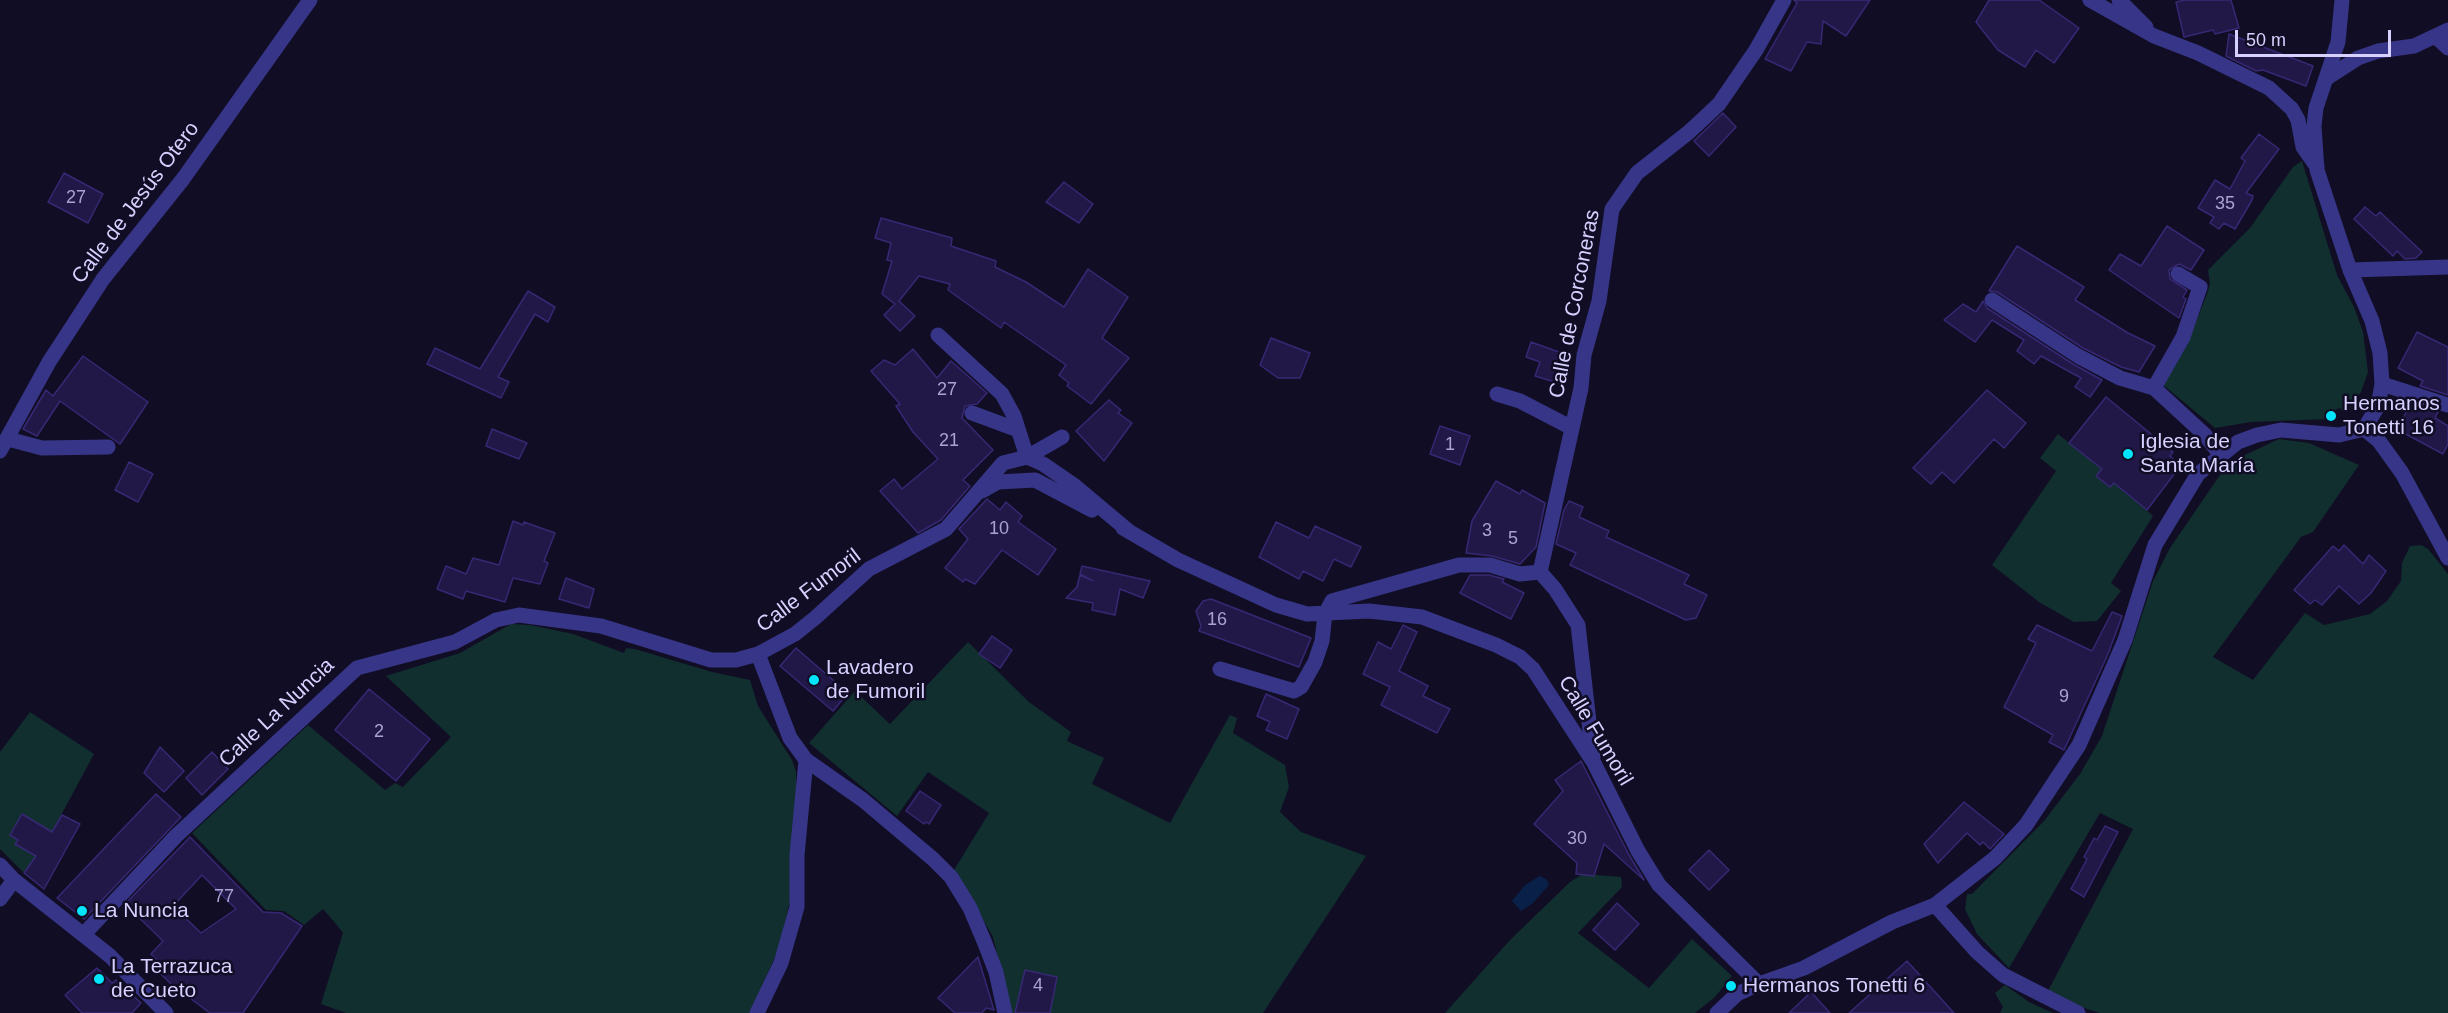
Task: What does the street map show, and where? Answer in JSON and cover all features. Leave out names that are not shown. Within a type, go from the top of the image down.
[{"type":"street","name":"Calle de Jesús Otero","points":[[108,447],[42,448],[4,445],[50,362],[103,279],[183,179],[310,0]]},
{"type":"street","name":"Calle de Corconeras","points":[[1540,572],[1581,388],[1584,355],[1599,301],[1612,209],[1637,173],[1689,132],[1719,104],[1756,50],[1784,0]]},
{"type":"street","points":[[2090,0],[2154,36],[2198,53],[2269,88],[2292,109],[2298,120],[2303,147],[2317,166]]},
{"type":"street","points":[[2119,0],[2154,36]]},
{"type":"street","points":[[1717,1013],[1737,994],[1804,968],[1892,922],[1935,904],[1995,858],[2026,825],[2054,787],[2079,746],[2109,681],[2155,545],[2198,474],[2220,454],[2238,442],[2281,430],[2339,435],[2364,429],[2378,406],[2382,384],[2380,352],[2372,321],[2350,270],[2317,166],[2316,108],[2338,42],[2342,0]]},
{"type":"street","points":[[2327,78],[2358,58],[2378,51],[2414,46],[2442,34],[2448,48]]},
{"type":"street","points":[[2350,270],[2448,267]]},
{"type":"street","points":[[2154,388],[2183,337],[2200,287],[2178,274]]},
{"type":"street","points":[[1992,300],[2078,356],[2120,378],[2154,388],[2205,435],[2220,454]]},
{"type":"street","points":[[938,335],[1002,394],[1027,457]]},
{"type":"street","points":[[2382,384],[2448,405]]},
{"type":"street","name":"Calle de Corconeras","points":[[1497,394],[1520,401],[1572,428]]},
{"type":"street","points":[[972,413],[1018,430]]},
{"type":"street","points":[[2364,429],[2379,441],[2402,473],[2448,558]]},
{"type":"street","name":"Calle Fumoril","points":[[1005,1013],[996,972],[984,941],[970,908],[951,878],[933,859],[863,800],[806,760],[790,738],[758,654],[795,634],[870,569],[946,529],[1003,463],[1027,457],[1062,437]]},
{"type":"street","name":"Calle Fumoril","points":[[1027,457],[1043,464],[1075,486],[1131,532]]},
{"type":"street","name":"Calle Fumoril","points":[[977,493],[998,482],[1035,480],[1058,490],[1178,560],[1266,600],[1307,614],[1369,610],[1422,617],[1496,645],[1520,657],[1537,675],[1594,763],[1638,851],[1659,885],[1759,984]]},
{"type":"street","points":[[1220,669],[1294,691],[1301,687],[1315,662],[1322,641],[1325,614],[1332,601],[1459,565],[1490,565],[1520,574],[1540,572],[1555,589],[1578,625],[1594,763]]},
{"type":"street","name":"Calle La Nuncia","points":[[84,934],[176,836],[357,668],[455,642],[496,620],[519,615],[602,626],[711,660],[736,660],[758,654]]},
{"type":"street","points":[[757,1013],[781,963],[796,907],[797,855],[806,760]]},
{"type":"street","points":[[0,865],[14,880],[84,934],[166,1013]]},
{"type":"street","points":[[0,899],[14,880]]},
{"type":"street","points":[[1935,904],[1977,952],[2003,975],[2078,1013]]},
{"type":"green space","points":[[2302,161],[2337,275],[2354,307],[2363,332],[2368,372],[2361,392],[2352,405],[2343,412],[2340,408],[2327,413],[2328,419],[2251,422],[2215,428],[2163,385],[2189,340],[2207,294],[2210,284],[2208,270],[2250,228],[2293,167]]},
{"type":"green space","points":[[2058,434],[2102,469],[2097,475],[2115,481],[2153,516],[2111,583],[2121,591],[2097,621],[2074,622],[2039,602],[1992,565],[2056,471],[2040,458]]},
{"type":"green space","points":[[2279,439],[2309,443],[2359,465],[2313,532],[2301,537],[2213,657],[2253,680],[2305,613],[2324,625],[2370,614],[2387,601],[2401,581],[2402,563],[2410,546],[2421,545],[2428,549],[2448,574],[2448,1013],[2100,1013],[2071,1004],[2048,991],[2133,829],[2100,813],[2009,968],[1977,934],[1965,909],[1967,894],[1972,894],[2044,821],[2080,774],[2102,736],[2153,581],[2170,548],[2222,472],[2245,455]]},
{"type":"green space","points":[[511,624],[530,625],[573,634],[624,653],[626,648],[635,649],[712,672],[750,680],[758,706],[792,760],[796,772],[797,871],[779,948],[750,1013],[346,1013],[321,1004],[343,933],[336,924],[323,909],[304,925],[284,911],[266,910],[192,833],[308,725],[385,790],[395,783],[403,787],[451,737],[386,676],[460,653]]},
{"type":"green space","points":[[968,642],[1029,702],[1071,732],[1067,741],[1104,758],[1092,784],[1170,823],[1230,715],[1237,718],[1233,733],[1285,765],[1289,787],[1280,812],[1301,832],[1366,856],[1263,1013],[1011,1013],[993,937],[954,870],[989,813],[928,772],[897,816],[809,743],[855,691],[890,724]]},
{"type":"green space","points":[[30,712],[94,754],[52,832],[22,814],[16,843],[36,856],[24,873],[0,849],[0,752]]},
{"type":"green space","points":[[1583,874],[1621,877],[1622,887],[1578,933],[1649,988],[1692,939],[1732,976],[1715,997],[1695,1013],[1445,1013],[1510,940],[1570,882]]},
{"type":"green space","points":[[2005,985],[2029,1002],[2053,1013],[2000,1013],[2003,1007],[1995,993]]},
{"type":"water","points":[[1540,876],[1546,879],[1549,885],[1533,903],[1521,911],[1512,901],[1525,885]]},
{"type":"building","points":[[1794,0],[1870,0],[1846,36],[1823,21],[1821,44],[1807,42],[1791,71],[1765,59],[1797,3]]},
{"type":"building","points":[[1989,0],[2039,0],[2079,28],[2054,63],[2036,50],[2025,67],[1998,50],[1976,22]]},
{"type":"building","points":[[2231,0],[2239,28],[2215,34],[2213,30],[2184,37],[2176,2]]},
{"type":"building","points":[[2229,34],[2313,66],[2306,86],[2263,70],[2256,71],[2226,56]]},
{"type":"building","points":[[1723,113],[1736,127],[1709,156],[1694,141]]},
{"type":"building","points":[[2259,134],[2279,149],[2246,193],[2253,196],[2252,200],[2235,229],[2224,223],[2219,229],[2210,223],[2214,217],[2198,208],[2215,180],[2230,189],[2245,161],[2241,158]]},
{"type":"building","points":[[64,173],[103,194],[88,223],[48,202]]},
{"type":"building","points":[[1064,182],[1093,204],[1079,223],[1046,202]]},
{"type":"building","points":[[2365,207],[2376,216],[2380,212],[2422,252],[2416,258],[2405,259],[2397,251],[2393,256],[2354,219]]},
{"type":"building","points":[[881,218],[952,238],[951,246],[996,261],[995,267],[1026,282],[1064,307],[1088,269],[1128,297],[1102,338],[1129,358],[1091,404],[1067,386],[1069,383],[1059,375],[1066,365],[1004,322],[1001,328],[948,290],[950,284],[919,276],[899,301],[915,316],[900,331],[884,315],[895,304],[882,294],[892,261],[887,260],[891,243],[875,238]]},
{"type":"building","points":[[2167,226],[2204,250],[2191,270],[2179,264],[2169,270],[2170,279],[2187,290],[2183,297],[2186,299],[2179,318],[2109,270],[2120,254],[2141,266]]},
{"type":"building","points":[[2017,246],[2084,287],[2075,300],[2128,333],[2155,346],[2139,372],[2121,367],[2083,348],[1997,292],[1989,291]]},
{"type":"building","points":[[528,291],[555,307],[548,322],[535,314],[498,377],[509,382],[501,398],[427,364],[435,348],[480,369]]},
{"type":"building","points":[[1983,301],[1987,308],[2073,364],[2102,380],[2090,397],[2075,387],[2081,378],[2041,356],[2034,364],[2017,351],[2024,340],[1992,320],[1975,342],[1944,320],[1963,304],[1976,312]]},
{"type":"building","points":[[2417,332],[2448,347],[2448,395],[2420,386],[2423,381],[2398,368]]},
{"type":"building","points":[[1271,338],[1310,353],[1300,378],[1278,378],[1260,365]]},
{"type":"building","points":[[1531,342],[1570,356],[1561,384],[1535,376],[1540,362],[1526,357]]},
{"type":"building","points":[[913,349],[937,378],[951,361],[987,393],[977,404],[965,406],[962,418],[993,450],[963,480],[970,486],[941,520],[918,533],[880,491],[894,479],[902,489],[938,459],[913,432],[896,406],[900,404],[871,371],[884,360],[895,365]]},
{"type":"building","points":[[83,356],[148,402],[120,444],[60,401],[37,436],[23,429],[46,390],[53,396]]},
{"type":"building","points":[[1987,390],[2026,423],[2004,448],[1994,439],[1954,483],[1942,472],[1931,484],[1913,468]]},
{"type":"building","name":"Iglesia de Santa María","points":[[2106,397],[2173,452],[2170,456],[2181,465],[2147,510],[2114,483],[2110,487],[2096,476],[2102,469],[2069,443]]},
{"type":"building","points":[[1109,400],[1121,410],[1118,413],[1132,423],[1104,461],[1076,431]]},
{"type":"building","points":[[2411,403],[2438,412],[2435,418],[2448,426],[2448,444],[2443,454],[2402,432],[2405,427],[2400,424]]},
{"type":"building","points":[[1440,426],[1470,436],[1460,465],[1430,454]]},
{"type":"building","points":[[492,429],[527,443],[519,459],[486,446]]},
{"type":"building","points":[[129,462],[153,474],[138,502],[115,490]]},
{"type":"building","points":[[1496,481],[1520,494],[1522,490],[1545,503],[1536,547],[1520,564],[1492,556],[1466,553],[1472,521]]},
{"type":"building","points":[[987,499],[1000,510],[1006,502],[1022,516],[1018,522],[1056,549],[1038,575],[1002,550],[975,584],[965,579],[963,582],[945,568],[968,539],[959,529]]},
{"type":"building","points":[[1569,501],[1583,507],[1579,517],[1609,531],[1606,537],[1689,575],[1684,584],[1707,595],[1696,618],[1686,620],[1570,565],[1576,553],[1556,544],[1564,510]]},
{"type":"building","points":[[513,521],[523,525],[524,522],[555,533],[544,561],[548,563],[540,584],[513,578],[505,602],[466,591],[463,599],[437,589],[446,566],[466,574],[473,558],[499,565]]},
{"type":"building","points":[[1276,522],[1309,538],[1315,526],[1361,547],[1351,567],[1334,559],[1323,581],[1303,571],[1299,579],[1259,557]]},
{"type":"building","points":[[2344,545],[2363,564],[2369,555],[2386,571],[2371,593],[2359,604],[2339,586],[2322,605],[2315,600],[2310,604],[2294,590],[2333,546],[2339,551]]},
{"type":"building","points":[[1082,566],[1150,581],[1143,598],[1120,589],[1115,615],[1092,610],[1093,603],[1066,598],[1077,587],[1080,575],[1093,581],[1080,574]]},
{"type":"building","points":[[1470,575],[1489,575],[1504,579],[1502,582],[1524,593],[1511,619],[1460,593]]},
{"type":"building","points":[[566,578],[594,589],[589,608],[559,599]]},
{"type":"building","points":[[1211,599],[1311,638],[1299,667],[1199,631],[1201,626],[1196,611],[1203,601]]},
{"type":"building","points":[[2112,612],[2122,616],[2108,654],[2064,750],[2049,742],[2053,735],[2004,707],[2036,643],[2028,639],[2037,625],[2092,651]]},
{"type":"building","points":[[1403,625],[1417,632],[1399,671],[1428,686],[1423,696],[1450,709],[1437,733],[1381,705],[1390,687],[1363,674],[1378,642],[1391,649]]},
{"type":"building","points":[[992,636],[1012,650],[1000,668],[979,654]]},
{"type":"building","name":"Lavadero de Fumoril","points":[[796,648],[848,693],[833,711],[780,666]]},
{"type":"building","points":[[369,689],[430,739],[396,781],[335,730]]},
{"type":"building","points":[[1266,694],[1299,709],[1287,739],[1266,730],[1270,722],[1257,716]]},
{"type":"building","points":[[160,747],[184,771],[164,792],[144,773]]},
{"type":"building","points":[[212,752],[228,769],[202,795],[186,778]]},
{"type":"building","points":[[1581,761],[1644,880],[1604,844],[1594,876],[1576,874],[1577,863],[1534,824],[1563,791],[1555,780]]},
{"type":"building","points":[[920,791],[941,805],[929,824],[926,822],[924,824],[906,811]]},
{"type":"building","points":[[156,794],[181,817],[84,919],[57,898]]},
{"type":"building","points":[[1964,802],[2004,834],[1990,849],[1983,842],[1980,845],[1967,833],[1938,863],[1924,844]]},
{"type":"building","points":[[22,814],[52,832],[62,815],[80,824],[44,889],[24,873],[36,856],[15,844],[18,840],[10,835]]},
{"type":"building","points":[[2105,826],[2118,832],[2084,897],[2071,889],[2087,859],[2084,857],[2094,838],[2097,840]]},
{"type":"building","points":[[190,837],[263,912],[281,913],[302,926],[243,1013],[210,1013],[171,984],[158,971],[163,966],[151,954],[163,941],[125,904]],"holes":[[[202,875],[236,909],[201,933],[173,906]]]},
{"type":"building","points":[[1709,850],[1729,870],[1709,890],[1689,870]]},
{"type":"building","points":[[1617,903],[1639,924],[1615,950],[1593,930]]},
{"type":"building","points":[[978,957],[994,1010],[986,1008],[982,1013],[955,1013],[938,998]]},
{"type":"building","points":[[1907,961],[1954,1013],[1849,1013]]},
{"type":"building","points":[[97,968],[112,983],[116,980],[141,1003],[132,1013],[82,1013],[65,995]]},
{"type":"building","points":[[1025,970],[1057,977],[1050,1013],[1015,1013]]},
{"type":"building","points":[[1811,992],[1830,1013],[1789,1013]]},
{"type":"place","name":"Hermanos Tonetti 16","points":[[2331,416]]},
{"type":"place","name":"Iglesia de Santa María","points":[[2128,454]]},
{"type":"place","name":"Lavadero de Fumoril","points":[[814,680]]},
{"type":"place","name":"La Nuncia","points":[[82,911]]},
{"type":"place","name":"La Terrazuca de Cueto","points":[[99,979]]},
{"type":"place","name":"Hermanos Tonetti 6","points":[[1731,986]]}]
